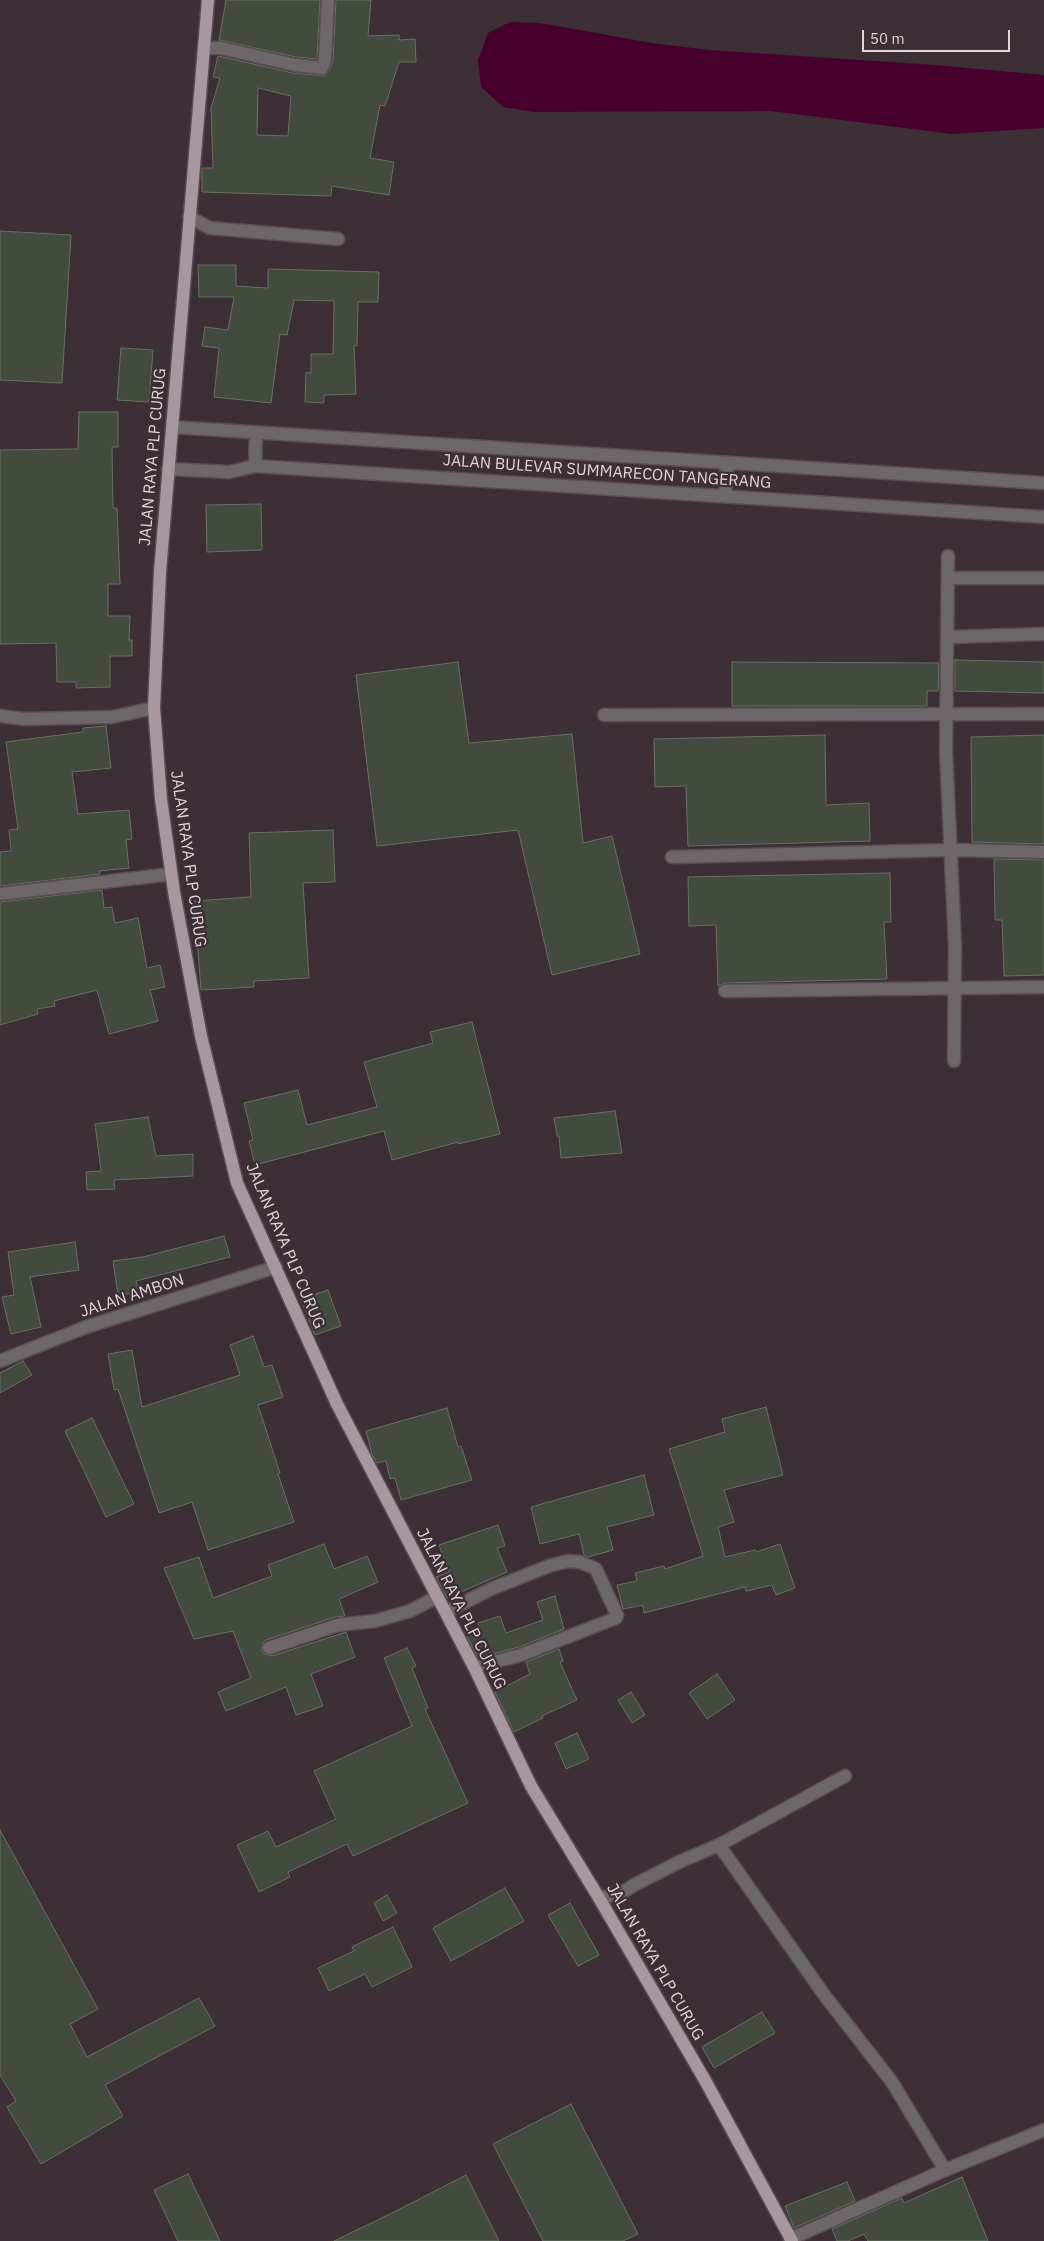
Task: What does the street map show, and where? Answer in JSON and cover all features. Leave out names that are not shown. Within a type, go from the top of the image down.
[{"type":"main road","name":"JALAN RAYA PLP CURUG","points":[[208,0],[160,572],[154,708],[161,799],[171,874],[202,1036],[237,1183],[336,1404],[446,1612],[531,1786],[600,1898],[706,2082],[791,2240]]},
{"type":"street","points":[[204,48],[221,48],[295,65],[322,68],[325,60],[328,0]]},
{"type":"street","points":[[189,216],[210,228],[338,239]]},
{"type":"street","name":"JALAN BULEVAR SUMMARECON TANGERANG","points":[[172,427],[1044,483]]},
{"type":"street","points":[[255,466],[256,433]]},
{"type":"street","points":[[725,496],[728,463]]},
{"type":"street","name":"JALAN BULEVAR SUMMARECON TANGERANG","points":[[168,469],[229,472],[255,466],[1044,517]]},
{"type":"street","points":[[948,556],[946,751],[955,946],[954,1061]]},
{"type":"street","points":[[948,578],[1044,578]]},
{"type":"street","points":[[948,637],[1044,634]]},
{"type":"street","points":[[0,716],[24,719],[112,718],[154,708]]},
{"type":"street","points":[[604,715],[1044,714]]},
{"type":"street","points":[[672,857],[951,850],[1044,852]]},
{"type":"street","points":[[0,894],[171,874]]},
{"type":"street","points":[[725,991],[954,987],[1044,988]]},
{"type":"street","name":"JALAN AMBON","points":[[0,1361],[86,1327],[276,1267]]},
{"type":"street","points":[[446,1612],[491,1589],[549,1566],[568,1561],[580,1562],[596,1569],[617,1615],[616,1618],[521,1655],[474,1667]]},
{"type":"street","points":[[269,1648],[338,1625],[375,1621],[410,1610],[437,1596]]},
{"type":"street","points":[[600,1898],[620,1894],[634,1884],[718,1845],[845,1776]]},
{"type":"street","points":[[718,1845],[825,1996],[892,2082],[945,2170]]},
{"type":"street","points":[[791,2240],[945,2170],[1044,2130]]},
{"type":"shaded area","points":[[510,22],[540,23],[652,43],[709,50],[935,65],[1044,75],[1044,128],[952,134],[771,111],[534,112],[503,107],[481,87],[478,60],[488,33]]},
{"type":"building","points":[[226,0],[320,0],[317,59],[296,57],[219,40]]},
{"type":"building","points":[[336,0],[371,0],[368,36],[399,35],[399,40],[415,39],[416,62],[399,62],[385,106],[380,105],[370,158],[394,162],[389,195],[332,186],[331,196],[202,192],[202,168],[213,168],[211,108],[220,78],[213,77],[218,56],[293,73],[325,76],[333,61]],"holes":[[[258,88],[291,96],[288,136],[257,135]]]},
{"type":"building","points":[[0,231],[71,235],[62,383],[0,380]]},
{"type":"building","points":[[198,265],[236,265],[236,286],[268,288],[268,269],[379,272],[378,302],[358,302],[357,346],[354,345],[356,394],[324,395],[324,403],[305,402],[306,372],[311,373],[311,354],[333,354],[334,301],[294,300],[287,335],[280,334],[271,403],[214,397],[219,348],[202,346],[205,327],[228,330],[234,297],[199,297]]},
{"type":"building","points":[[121,348],[153,350],[149,402],[117,400]]},
{"type":"building","points":[[79,412],[118,412],[118,447],[112,447],[113,508],[117,508],[120,584],[108,584],[108,616],[130,616],[129,640],[132,640],[132,656],[110,656],[110,687],[76,688],[76,682],[57,682],[56,643],[0,644],[0,450],[78,449]]},
{"type":"building","points":[[261,504],[262,550],[207,552],[206,505]]},
{"type":"building","points":[[955,660],[1044,662],[1044,693],[955,691]]},
{"type":"building","points":[[458,662],[469,743],[572,734],[583,843],[612,836],[640,954],[552,975],[518,830],[377,846],[356,675]]},
{"type":"building","points":[[732,662],[939,663],[938,691],[927,691],[927,706],[732,706]]},
{"type":"building","points":[[106,726],[111,768],[72,772],[78,814],[129,810],[132,839],[126,840],[129,868],[99,871],[100,874],[0,886],[0,852],[11,851],[9,830],[18,829],[6,742],[83,732],[83,728]]},
{"type":"building","points":[[825,735],[826,805],[869,803],[870,841],[688,846],[686,786],[655,787],[654,739]]},
{"type":"building","points":[[1044,735],[1044,844],[972,842],[971,737]]},
{"type":"building","points":[[333,830],[335,882],[303,883],[309,978],[254,981],[254,987],[201,990],[194,901],[251,897],[249,833]]},
{"type":"building","points":[[994,859],[1044,860],[1044,975],[1004,976],[1002,920],[995,920]]},
{"type":"building","points":[[890,873],[891,922],[884,922],[887,979],[725,983],[718,986],[716,925],[689,926],[688,877]]},
{"type":"building","points":[[102,890],[104,908],[112,907],[115,923],[138,918],[147,968],[160,965],[165,987],[150,990],[158,1021],[109,1034],[97,990],[54,1001],[55,1006],[37,1009],[38,1014],[0,1025],[0,902]]},
{"type":"building","points":[[472,1022],[500,1134],[458,1144],[458,1142],[392,1160],[384,1131],[255,1165],[249,1141],[253,1140],[244,1103],[298,1090],[307,1125],[377,1107],[364,1062],[433,1043],[430,1032]]},
{"type":"building","points":[[615,1111],[622,1153],[561,1158],[559,1136],[557,1136],[554,1118]]},
{"type":"building","points":[[148,1117],[156,1156],[193,1154],[193,1176],[114,1180],[115,1189],[87,1190],[86,1172],[101,1171],[95,1124]]},
{"type":"building","points":[[224,1236],[230,1257],[136,1281],[138,1292],[118,1295],[113,1261],[143,1257]]},
{"type":"building","points":[[75,1242],[79,1270],[30,1277],[41,1327],[11,1334],[2,1297],[14,1295],[8,1252]]},
{"type":"building","points":[[328,1290],[341,1326],[315,1335],[301,1299]]},
{"type":"building","points":[[253,1336],[264,1367],[272,1365],[283,1397],[258,1405],[294,1522],[208,1550],[192,1502],[159,1513],[118,1389],[114,1390],[108,1354],[132,1350],[142,1407],[240,1375],[230,1345]]},
{"type":"building","points":[[23,1361],[32,1375],[0,1393],[0,1373]]},
{"type":"building","points":[[766,1407],[783,1475],[724,1490],[734,1522],[718,1527],[725,1557],[755,1550],[756,1552],[780,1544],[795,1588],[776,1595],[772,1585],[746,1591],[745,1587],[644,1613],[643,1605],[623,1609],[617,1585],[637,1581],[635,1573],[664,1566],[665,1569],[703,1556],[669,1449],[725,1432],[722,1419]]},
{"type":"building","points":[[447,1408],[458,1447],[461,1446],[472,1480],[401,1500],[395,1478],[390,1479],[386,1461],[377,1463],[372,1454],[366,1431]]},
{"type":"building","points":[[92,1418],[134,1504],[106,1517],[65,1431]]},
{"type":"building","points":[[644,1475],[654,1515],[607,1527],[613,1550],[588,1557],[584,1555],[579,1534],[540,1544],[531,1507]]},
{"type":"building","points":[[498,1525],[505,1546],[497,1548],[507,1572],[447,1598],[436,1577],[449,1572],[439,1545]]},
{"type":"building","points":[[324,1544],[334,1569],[367,1556],[378,1582],[339,1599],[345,1616],[335,1617],[266,1640],[261,1650],[264,1654],[272,1656],[346,1632],[355,1657],[311,1674],[323,1706],[296,1715],[286,1687],[226,1711],[218,1692],[251,1678],[233,1631],[194,1639],[164,1568],[199,1557],[213,1598],[272,1576],[268,1565]]},
{"type":"building","points":[[555,1596],[564,1629],[519,1647],[478,1658],[467,1636],[481,1631],[478,1623],[500,1616],[506,1633],[543,1620],[537,1602]]},
{"type":"building","points":[[407,1648],[416,1666],[412,1668],[428,1708],[425,1709],[468,1803],[353,1856],[347,1844],[288,1872],[290,1877],[259,1892],[237,1845],[268,1831],[276,1847],[336,1819],[314,1771],[412,1726],[384,1658]]},
{"type":"building","points":[[559,1649],[563,1661],[560,1662],[577,1700],[542,1716],[543,1718],[514,1732],[495,1692],[530,1674],[526,1662]]},
{"type":"building","points":[[717,1674],[735,1700],[707,1719],[689,1693]]},
{"type":"building","points":[[631,1692],[645,1715],[632,1723],[618,1700]]},
{"type":"building","points":[[577,1733],[589,1759],[566,1769],[555,1743]]},
{"type":"building","points":[[0,1830],[98,2009],[70,2024],[87,2057],[199,1998],[215,2026],[105,2085],[123,2116],[41,2164],[7,2107],[16,2101],[0,2075]]},
{"type":"building","points":[[505,1888],[524,1921],[451,1961],[433,1928]]},
{"type":"building","points":[[387,1895],[397,1913],[383,1921],[374,1903]]},
{"type":"building","points":[[570,1903],[599,1955],[578,1966],[548,1915]]},
{"type":"building","points":[[393,1927],[412,1967],[372,1987],[365,1974],[329,1991],[318,1968],[354,1951],[352,1947]]},
{"type":"building","points":[[762,2012],[775,2033],[714,2068],[702,2047]]},
{"type":"building","points":[[571,2104],[638,2234],[623,2241],[543,2241],[493,2144]]},
{"type":"building","points":[[188,2174],[220,2241],[178,2241],[154,2190]]},
{"type":"building","points":[[466,2175],[499,2241],[334,2241],[396,2211]]},
{"type":"building","points":[[962,2177],[988,2241],[868,2241],[864,2234],[848,2241],[837,2241],[832,2229],[902,2198],[904,2203]]},
{"type":"building","points":[[847,2182],[855,2201],[794,2228],[785,2206]]}]
